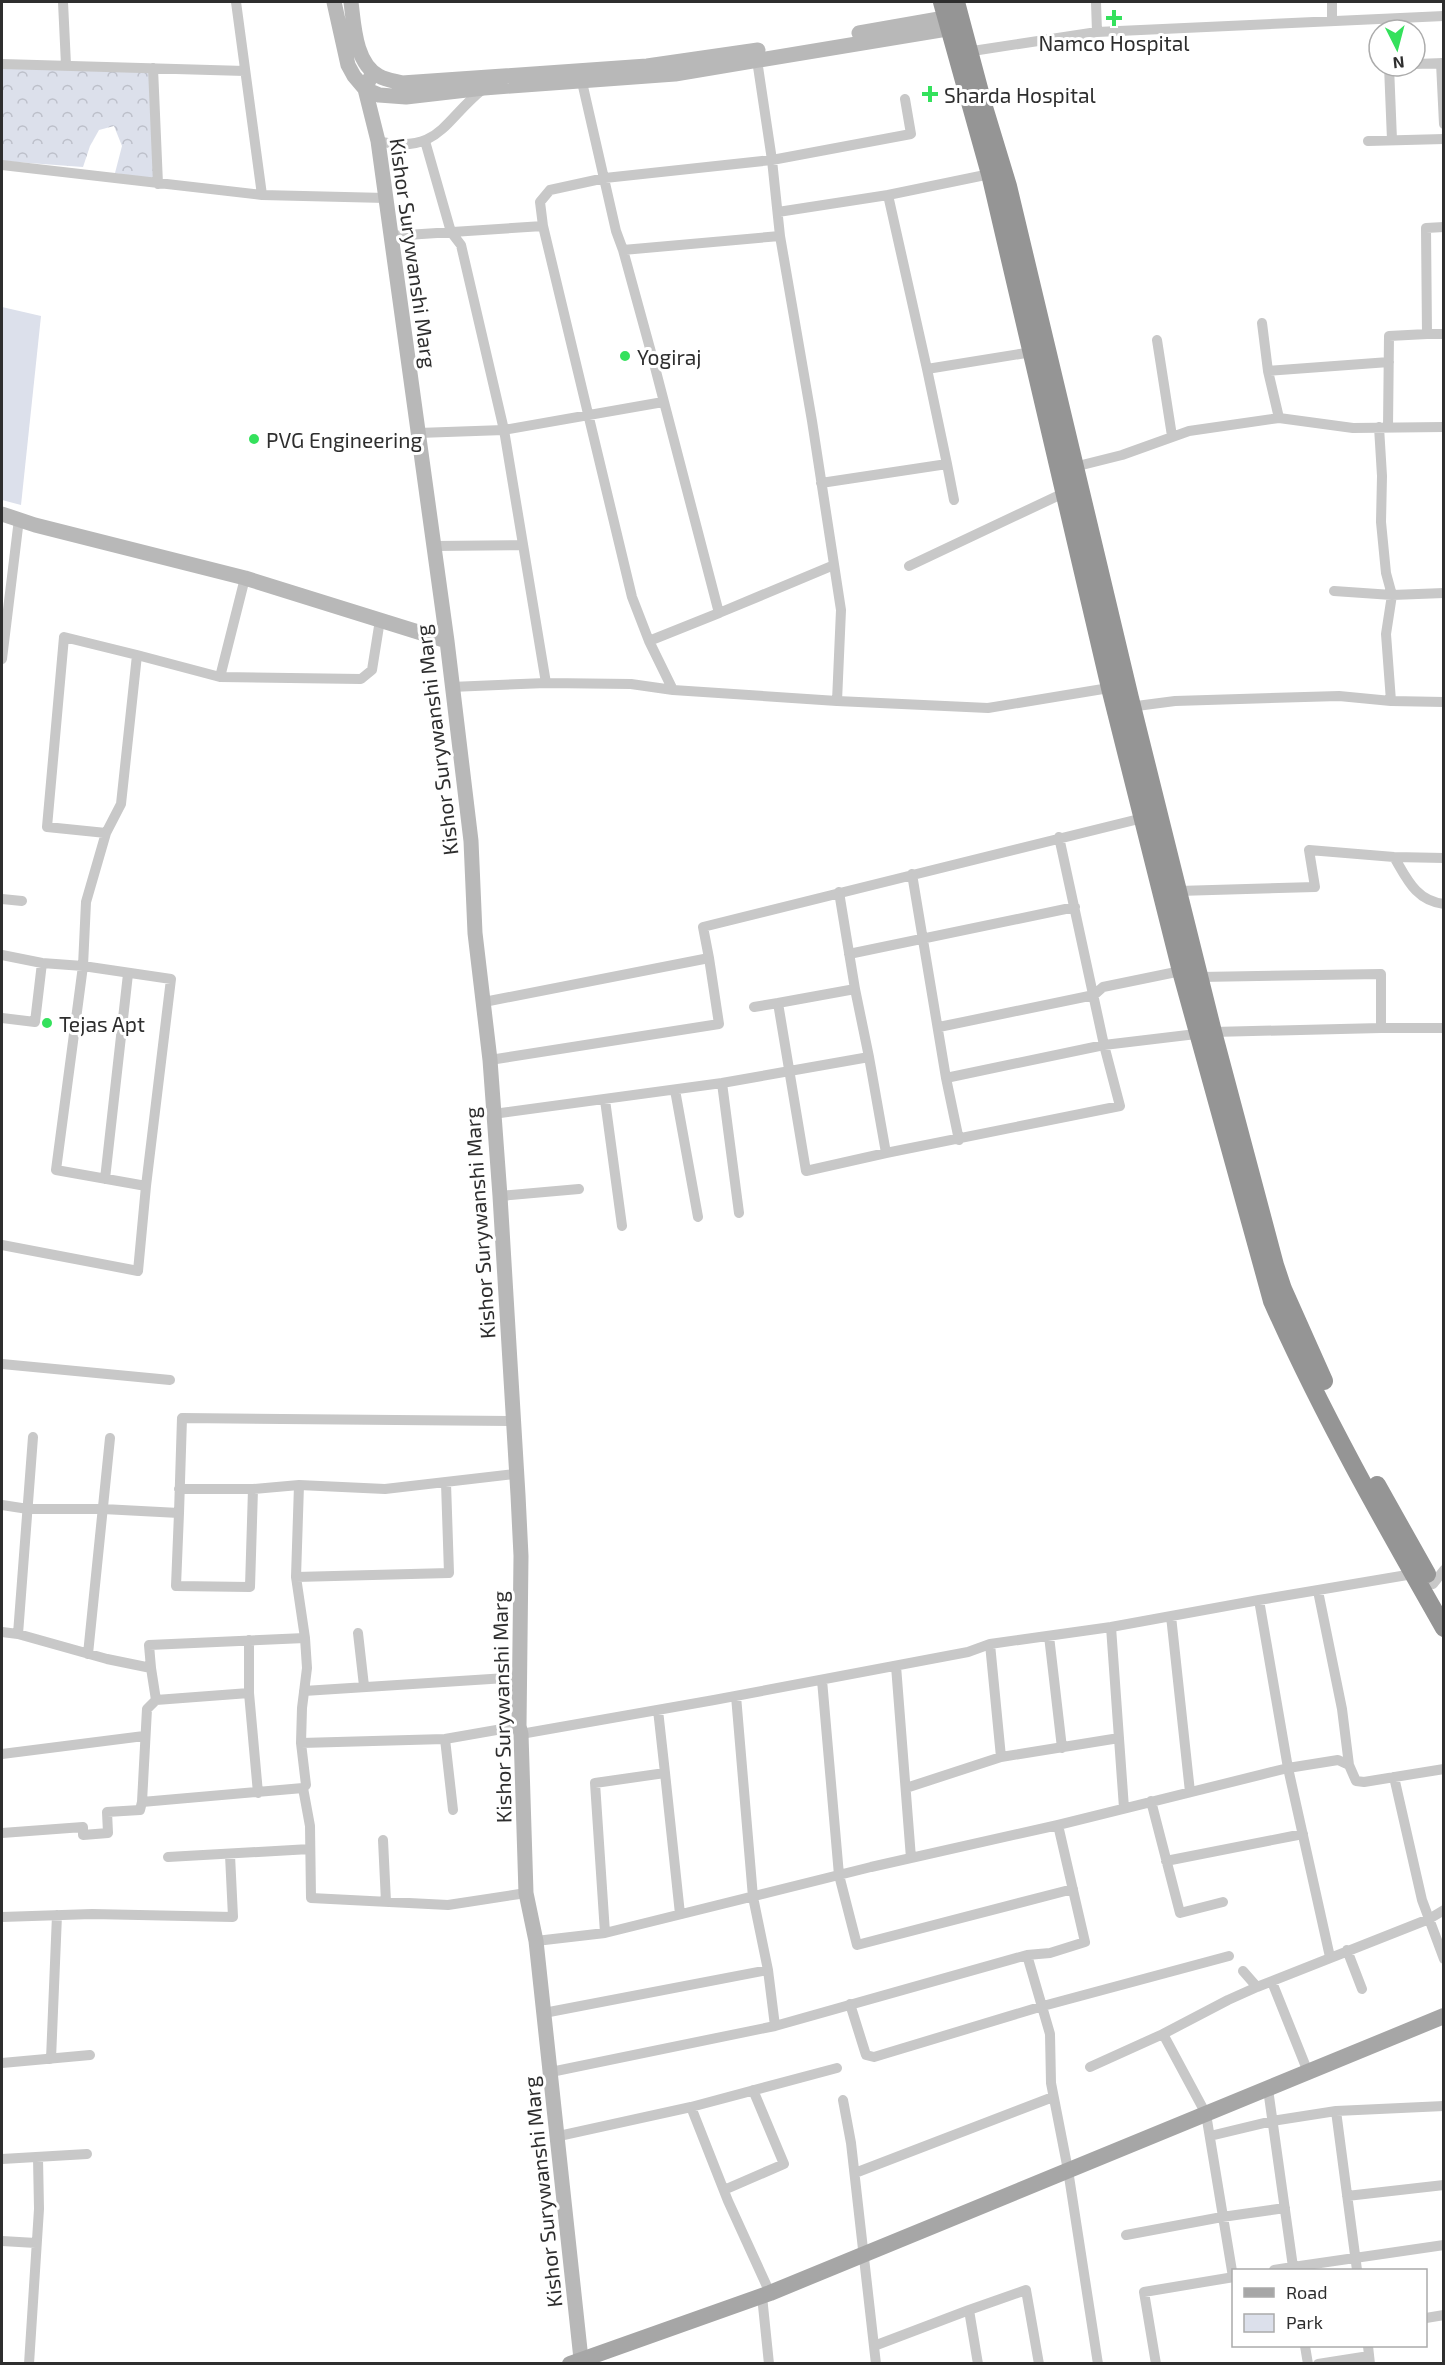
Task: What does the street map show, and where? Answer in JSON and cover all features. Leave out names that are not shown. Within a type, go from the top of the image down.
[{"type":"highway","points":[[952,15],[982,124],[990,174],[1032,352],[1067,469]]},
{"type":"highway","points":[[982,124],[1008,186],[1067,469],[1151,815],[1180,971],[1205,1033],[1283,1289],[1346,1427],[1438,1577],[1443,1602]]},
{"type":"highway","points":[[1151,815],[1179,891],[1200,977],[1205,1033],[1272,1301],[1292,1345],[1387,1529],[1443,1628]]},
{"type":"main road","points":[[578,2362],[766,2294],[1443,2016]]},
{"type":"street","points":[[63,2],[66,66]]},
{"type":"street","points":[[236,2],[262,195]]},
{"type":"street","points":[[334,2],[348,64],[354,76],[365,89],[379,96],[406,97],[484,88],[675,74],[757,60],[952,15]]},
{"type":"street","points":[[351,2],[357,41],[366,64],[379,76],[402,83],[647,66],[794,45],[952,15]]},
{"type":"street","points":[[1096,2],[1097,32]]},
{"type":"street","points":[[1332,2],[1332,21]]},
{"type":"street","points":[[962,53],[1097,32],[1443,16]]},
{"type":"street","points":[[757,60],[772,160],[780,236],[841,610],[837,701]]},
{"type":"street","points":[[1427,64],[1442,63],[1443,124]]},
{"type":"street","points":[[2,64],[245,71]]},
{"type":"street","points":[[153,68],[158,184]]},
{"type":"street","points":[[365,89],[373,72]]},
{"type":"street","points":[[1389,78],[1392,140]]},
{"type":"street","points":[[582,81],[616,231],[623,250],[719,613]]},
{"type":"street","points":[[378,141],[399,146],[418,145],[452,121],[469,100],[484,88]]},
{"type":"street","name":"Kishor Surywanshi Marg","points":[[365,89],[378,141],[447,641],[471,841],[475,933],[490,1060],[500,1196],[521,1556],[520,1730],[526,1893],[536,1941],[559,2136],[578,2362]]},
{"type":"street","points":[[673,690],[648,641],[632,597],[543,226],[540,202],[550,189],[605,178],[772,160],[911,135],[905,99]]},
{"type":"street","points":[[1368,141],[1443,139]]},
{"type":"street","points":[[425,141],[451,232],[461,245],[504,430],[546,683]]},
{"type":"street","points":[[2,165],[262,195],[386,198]]},
{"type":"street","points":[[778,212],[888,195],[990,174]]},
{"type":"street","points":[[888,195],[954,500]]},
{"type":"street","points":[[391,236],[543,226]]},
{"type":"street","points":[[1427,334],[1426,228],[1443,227]]},
{"type":"street","points":[[623,250],[780,236]]},
{"type":"street","points":[[1262,324],[1268,371],[1279,418]]},
{"type":"street","points":[[1391,701],[1386,634],[1392,595],[1386,573],[1381,522],[1383,427],[1389,336],[1443,334]]},
{"type":"street","points":[[1157,340],[1172,436]]},
{"type":"street","points":[[927,369],[1032,352]]},
{"type":"street","points":[[1268,371],[1389,362]]},
{"type":"street","points":[[418,433],[504,430],[663,402]]},
{"type":"street","points":[[1067,469],[1122,455],[1189,431],[1279,418],[1353,428],[1443,427]]},
{"type":"street","points":[[821,483],[947,464]]},
{"type":"street","points":[[909,566],[1072,490]]},
{"type":"street","points":[[2,514],[244,578],[447,641]]},
{"type":"street","points":[[2,660],[19,519]]},
{"type":"street","points":[[434,546],[523,545]]},
{"type":"street","points":[[648,641],[834,565]]},
{"type":"street","points":[[220,677],[244,578]]},
{"type":"street","points":[[1334,591],[1392,595],[1443,593]]},
{"type":"street","points":[[106,834],[47,827],[64,637],[220,677],[361,679],[372,670],[380,620]]},
{"type":"street","points":[[138,655],[121,804],[106,834],[86,902],[83,966],[56,1170],[146,1186]]},
{"type":"street","points":[[452,687],[546,683],[631,684],[673,690],[988,708],[1118,686]]},
{"type":"street","points":[[1124,708],[1175,701],[1339,696],[1391,701],[1443,702]]},
{"type":"street","points":[[490,1060],[718,1024],[703,927],[1151,815]]},
{"type":"street","points":[[778,1003],[806,1171],[1120,1106],[1104,1046],[1059,837]]},
{"type":"street","points":[[1179,891],[1315,887],[1309,850],[1394,858],[1443,858]]},
{"type":"street","points":[[1394,858],[1416,893],[1432,903],[1443,904]]},
{"type":"street","points":[[912,874],[946,1078],[959,1140]]},
{"type":"street","points":[[839,892],[886,1154]]},
{"type":"street","points":[[2,899],[22,901]]},
{"type":"street","points":[[849,954],[1075,907]]},
{"type":"street","points":[[2,956],[171,979],[138,1271],[2,1245]]},
{"type":"street","points":[[484,1002],[709,958]]},
{"type":"street","points":[[2,1018],[35,1022],[42,963]]},
{"type":"street","points":[[939,1028],[1094,995],[1103,987],[1180,971]]},
{"type":"street","points":[[105,1179],[128,974]]},
{"type":"street","points":[[1200,977],[1381,974],[1381,1028]]},
{"type":"street","points":[[753,1007],[855,989]]},
{"type":"street","points":[[946,1078],[1104,1046],[1205,1033],[1443,1028]]},
{"type":"street","points":[[493,1114],[791,1073],[869,1058]]},
{"type":"street","points":[[722,1083],[739,1213]]},
{"type":"street","points":[[675,1090],[698,1217]]},
{"type":"street","points":[[605,1100],[622,1226]]},
{"type":"street","points":[[500,1196],[579,1189]]},
{"type":"street","points":[[2,1364],[170,1380]]},
{"type":"street","points":[[253,1490],[250,1587],[176,1586],[182,1419],[512,1421]]},
{"type":"street","points":[[18,1634],[33,1437]]},
{"type":"street","points":[[88,1654],[110,1438]]},
{"type":"street","points":[[180,1490],[253,1490],[299,1485],[385,1489],[516,1474]]},
{"type":"street","points":[[296,1577],[449,1573],[446,1483]]},
{"type":"street","points":[[299,1485],[296,1577],[307,1668],[302,1743],[306,1785],[303,1788],[310,1826],[311,1898],[448,1905],[526,1893]]},
{"type":"street","points":[[2,1505],[28,1509],[104,1509],[179,1513]]},
{"type":"street","points":[[302,1743],[446,1739],[658,1710],[968,1652],[990,1644],[1111,1627],[1318,1591],[1325,1587],[1413,1574]]},
{"type":"street","points":[[1318,1591],[1342,1709],[1349,1765],[1354,1777],[1359,1782],[1443,1769]]},
{"type":"street","points":[[1259,1600],[1288,1768],[1330,1957]]},
{"type":"street","points":[[1171,1616],[1190,1792]]},
{"type":"street","points":[[1111,1627],[1124,1808]]},
{"type":"street","points":[[2,1632],[18,1634],[88,1654],[151,1668]]},
{"type":"street","points":[[358,1634],[364,1686]]},
{"type":"street","points":[[1049,1636],[1062,1748]]},
{"type":"street","points":[[156,1700],[149,1645],[305,1638]]},
{"type":"street","points":[[249,1640],[249,1693],[258,1793]]},
{"type":"street","points":[[990,1644],[1001,1758]]},
{"type":"street","points":[[896,1666],[911,1858]]},
{"type":"street","points":[[304,1691],[520,1677]]},
{"type":"street","points":[[822,1680],[839,1875],[857,1945],[1073,1889]]},
{"type":"street","points":[[2,1833],[83,1827],[83,1835],[108,1833],[107,1812],[140,1810],[147,1709],[156,1700],[249,1693]]},
{"type":"street","points":[[736,1696],[753,1897],[768,1970],[775,2026]]},
{"type":"street","points":[[658,1710],[680,1914]]},
{"type":"street","points":[[2,1754],[144,1736]]},
{"type":"street","points":[[906,1788],[1001,1758],[1119,1738]]},
{"type":"street","points":[[446,1739],[453,1810]]},
{"type":"street","points":[[536,1941],[605,1933],[1288,1768],[1338,1760],[1349,1765]]},
{"type":"street","points":[[605,1933],[595,1783],[665,1773]]},
{"type":"street","points":[[1394,1777],[1422,1900],[1443,1959]]},
{"type":"street","points":[[142,1802],[303,1788]]},
{"type":"street","points":[[1151,1801],[1180,1913],[1223,1902]]},
{"type":"street","points":[[551,2072],[775,2026],[1027,1955],[1050,1953],[1085,1942],[1058,1825]]},
{"type":"street","points":[[1166,1861],[1303,1834]]},
{"type":"street","points":[[383,1840],[386,1902]]},
{"type":"street","points":[[168,1857],[310,1849]]},
{"type":"street","points":[[2,1917],[57,1915],[233,1917],[230,1855]]},
{"type":"street","points":[[1090,2067],[1257,1987],[1429,1919],[1443,1910]]},
{"type":"street","points":[[51,2059],[57,1915]]},
{"type":"street","points":[[1347,1950],[1362,1989]]},
{"type":"street","points":[[1027,1955],[1050,2034],[1049,2066],[1053,2097],[1068,2170],[1098,2364]]},
{"type":"street","points":[[850,2004],[866,2055],[874,2057],[1043,2006],[1229,1956]]},
{"type":"street","points":[[544,2013],[768,1970]]},
{"type":"street","points":[[1243,1971],[1257,1987]]},
{"type":"street","points":[[1272,1982],[1308,2072]]},
{"type":"street","points":[[1163,2034],[1206,2114],[1232,2272]]},
{"type":"street","points":[[2,2063],[90,2055]]},
{"type":"street","points":[[559,2136],[691,2106],[837,2068]]},
{"type":"street","points":[[1268,2089],[1294,2269],[1356,2256],[1443,2245]]},
{"type":"street","points":[[724,2190],[784,2164],[753,2090]]},
{"type":"street","points":[[855,2173],[1053,2097]]},
{"type":"street","points":[[843,2100],[855,2173],[862,2255],[876,2364]]},
{"type":"street","points":[[691,2106],[766,2294],[769,2364]]},
{"type":"street","points":[[1210,2136],[1272,2121],[1336,2111],[1443,2106]]},
{"type":"street","points":[[1336,2111],[1358,2269]]},
{"type":"street","points":[[2,2159],[87,2154]]},
{"type":"street","points":[[30,2364],[39,2209],[38,2158]]},
{"type":"street","points":[[1347,2196],[1443,2185]]},
{"type":"street","points":[[1126,2235],[1285,2208]]},
{"type":"street","points":[[2,2241],[36,2243]]},
{"type":"street","points":[[1156,2364],[1144,2292],[1232,2277]]},
{"type":"street","points":[[874,2346],[1026,2290],[1039,2364]]},
{"type":"street","points":[[969,2310],[978,2364]]},
{"type":"street","points":[[1427,2318],[1443,2315]]},
{"type":"street","points":[[1305,2347],[1308,2364]]},
{"type":"street","points":[[1318,2364],[1369,2355]]},
{"type":"green space","points":[[2,68],[153,71],[155,180],[115,173],[122,146],[114,126],[99,130],[90,146],[83,167],[2,161]]},
{"type":"green space","points":[[2,307],[41,316],[21,505],[2,500]]},
{"type":"place","name":"Namco Hospital","points":[[1114,18]]},
{"type":"place","name":"Sharda Hospital","points":[[930,94]]},
{"type":"place","name":"Yogiraj","points":[[625,356]]},
{"type":"place","name":"PVG Engineering","points":[[254,439]]},
{"type":"place","name":"Tejas Apt","points":[[47,1023]]}]
